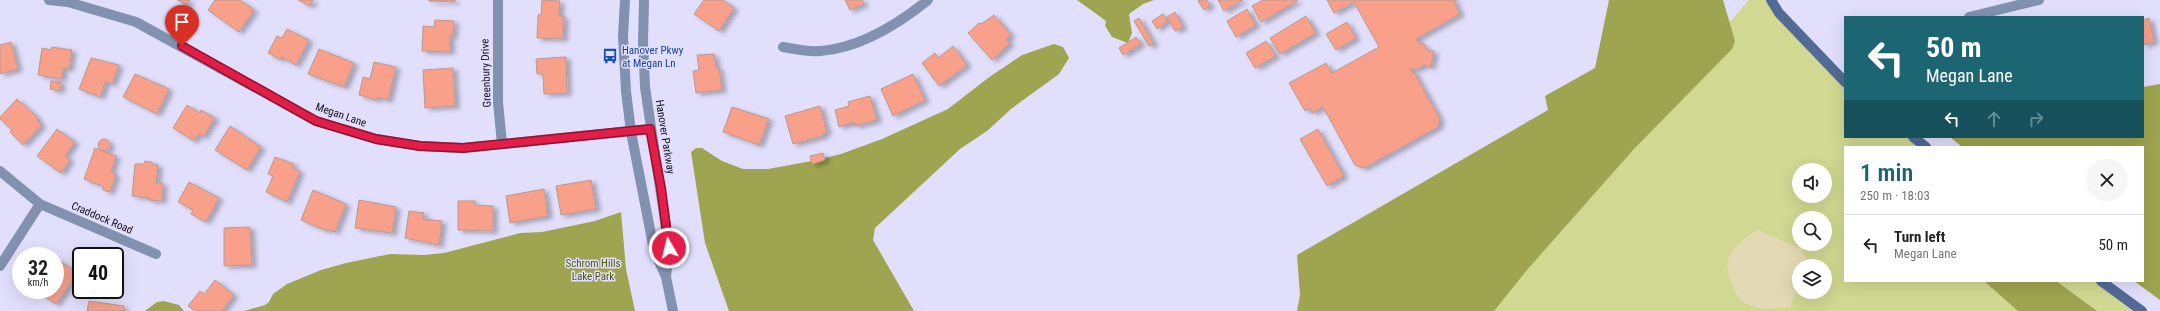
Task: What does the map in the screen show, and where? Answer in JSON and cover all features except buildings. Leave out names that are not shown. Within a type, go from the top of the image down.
[{"type":"main road","points":[[1771,0],[1780,13],[1844,81]]},
{"type":"main road","points":[[1914,138],[1925,146]]},
{"type":"main road","points":[[2103,282],[2142,311]]},
{"type":"street","name":"Megan Lane","points":[[49,0],[68,2],[136,22],[316,121],[376,139],[420,146],[463,148],[650,129]]},
{"type":"street","name":"Greenbury Drive","points":[[498,0],[498,102],[502,144]]},
{"type":"street","name":"Hanover Parkway","points":[[625,0],[623,36],[631,132],[654,250],[666,277],[673,311]]},
{"type":"street","name":"Hanover Parkway","points":[[644,0],[644,72],[650,129],[661,188],[669,248],[666,277]]},
{"type":"street","points":[[783,47],[819,51],[863,40],[901,22],[928,0]]},
{"type":"street","points":[[1973,16],[2039,0]]},
{"type":"street","name":"Craddock Road","points":[[0,171],[40,204],[156,254]]},
{"type":"street","points":[[0,266],[40,204]]},
{"type":"green space","points":[[1077,0],[1154,0],[1143,4],[1129,14],[1132,33],[1128,43],[1112,37],[1105,26],[1106,21]]},
{"type":"green space","points":[[1609,0],[1723,0],[1735,41],[1732,49],[1633,150],[1527,270],[1494,311],[1297,311],[1300,295],[1297,255],[1548,110],[1545,96],[1595,68]]},
{"type":"green space","points":[[1749,0],[1771,0],[1844,81],[1844,138],[1914,138],[1925,146],[1844,146],[1844,282],[2102,282],[2142,311],[1479,311]]},
{"type":"green space","points":[[1054,44],[1063,47],[1069,58],[1059,74],[1011,109],[987,131],[960,149],[875,228],[873,240],[914,311],[729,311],[705,243],[691,152],[696,148],[702,148],[722,161],[743,169],[768,169],[841,154],[882,139],[948,109],[988,78],[1022,55]]},
{"type":"green space","points":[[2160,84],[2160,300],[2135,282],[2144,282],[2144,146],[1961,146],[1951,138],[2144,138],[2144,87]]},
{"type":"green space","name":"Schrom Hills Lake Park","points":[[621,212],[626,269],[635,311],[244,311],[265,305],[269,302],[273,294],[287,284],[321,270],[346,263],[390,254],[424,255],[444,253],[520,233],[542,232],[595,221]]},
{"type":"green space","points":[[1985,282],[2057,282],[2097,311],[2018,311]]},
{"type":"green space","points":[[164,301],[179,305],[184,311],[145,311],[157,302]]},
{"type":"sand","points":[[1758,230],[1792,245],[1792,251],[1803,251],[1806,259],[1792,259],[1792,299],[1793,299],[1790,307],[1771,309],[1753,306],[1740,298],[1735,291],[1730,280],[1727,263],[1732,251]]},
{"type":"place","name":"Hanover Pkwy at Megan Ln","points":[[610,56]]},
{"type":"route","points":[[182,46],[288,107],[316,121],[376,139],[420,146],[463,148],[650,129],[661,188],[669,248]]}]
